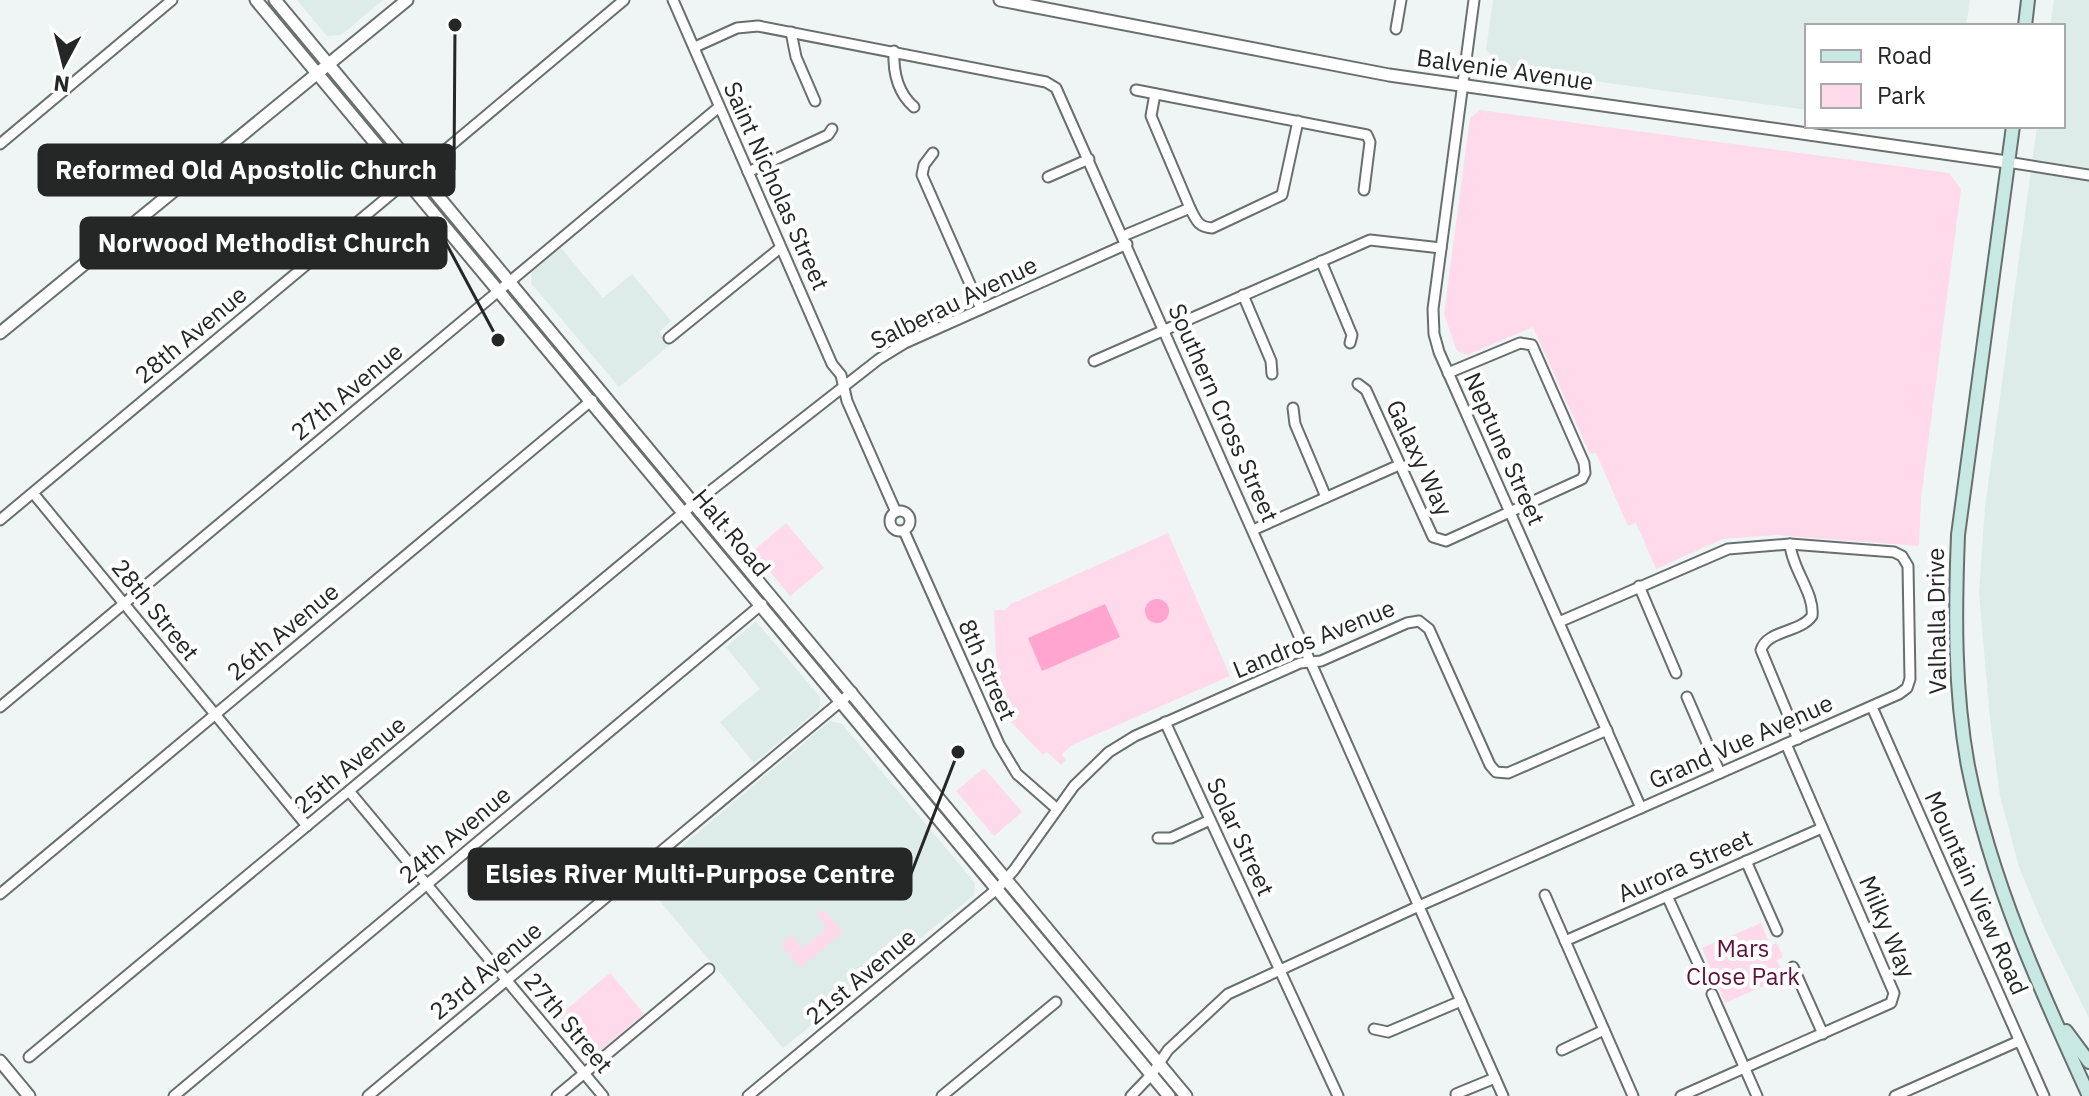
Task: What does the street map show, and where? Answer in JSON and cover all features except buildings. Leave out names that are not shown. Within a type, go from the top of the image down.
[{"type":"main road","points":[[2025,24],[2028,0]]},
{"type":"main road","name":"Valhalla Drive","points":[[2013,128],[1958,535],[1956,630],[1959,697],[1975,796],[2005,899],[2041,991],[2089,1096]]},
{"type":"main road","points":[[2041,991],[2089,1062]]},
{"type":"street","points":[[0,144],[172,0]]},
{"type":"street","name":"Halt Road","points":[[256,0],[842,701],[1160,1062],[1186,1096]]},
{"type":"street","name":"Halt Road","points":[[275,0],[852,692],[1169,1096]]},
{"type":"street","points":[[0,333],[407,0]]},
{"type":"street","points":[[419,172],[624,0]]},
{"type":"street","name":"Saint Nicholas Street","points":[[673,0],[780,248],[832,364],[841,375],[843,386]]},
{"type":"street","name":"Balvenie Avenue","points":[[1000,0],[1389,75],[2007,162]]},
{"type":"street","points":[[1396,29],[1401,0]]},
{"type":"street","name":"Neptune Street","points":[[1474,0],[1441,248],[1433,326],[1436,343],[1641,808]]},
{"type":"street","name":"Southern Cross Street","points":[[695,47],[726,32],[748,26],[894,51],[1046,82],[1056,88],[1503,1096]]},
{"type":"street","points":[[791,32],[796,57],[815,101]]},
{"type":"street","points":[[894,51],[893,68],[904,98],[914,107]]},
{"type":"street","points":[[1136,90],[1367,135],[1370,142],[1364,190]]},
{"type":"street","points":[[1155,94],[1151,116],[1196,221],[1203,227],[1212,228],[1282,195],[1298,121]]},
{"type":"street","name":"27th Avenue","points":[[0,707],[719,107]]},
{"type":"street","points":[[748,172],[828,135],[832,129]]},
{"type":"street","points":[[933,153],[924,165],[922,175],[981,309]]},
{"type":"street","points":[[1048,177],[1089,159]]},
{"type":"street","points":[[2007,162],[2089,175]]},
{"type":"street","name":"28th Avenue","points":[[0,520],[408,180]]},
{"type":"street","name":"Salberau Avenue","points":[[695,503],[891,350],[1190,208]]},
{"type":"street","points":[[1094,361],[1370,240],[1441,248]]},
{"type":"street","points":[[669,338],[780,248]]},
{"type":"street","points":[[1321,261],[1352,335],[1350,343]]},
{"type":"street","points":[[1243,295],[1271,361],[1272,374]]},
{"type":"street","name":"Galaxy Way","points":[[1358,384],[1366,390],[1437,540],[1446,541],[1582,479],[1584,463],[1535,349],[1529,343],[1520,343],[1448,373]]},
{"type":"street","name":"8th Street","points":[[843,386],[896,512],[903,512],[909,519],[909,526],[904,531],[999,744],[1017,774],[1057,809]]},
{"type":"street","name":"26th Avenue","points":[[0,894],[592,400]]},
{"type":"street","points":[[1293,408],[1295,424],[1326,497]]},
{"type":"street","points":[[1253,530],[1399,465]]},
{"type":"street","name":"28th Street","points":[[33,493],[307,826]]},
{"type":"street","name":"25th Avenue","points":[[29,1057],[695,503]]},
{"type":"street","points":[[1790,544],[1791,558],[1812,604],[1812,616],[1805,624],[1765,641],[1761,650],[1798,739]]},
{"type":"street","name":"Grand Vue Avenue","points":[[1131,1096],[1152,1074],[1170,1048],[1224,996],[1419,906],[1872,707],[1899,694],[1909,684],[1907,562],[1894,552],[1790,544],[1720,551],[1559,622]]},
{"type":"street","points":[[1639,586],[1676,673]]},
{"type":"street","name":"24th Avenue","points":[[174,1096],[762,604]]},
{"type":"street","name":"Landros Avenue","points":[[1002,883],[1074,786],[1121,743],[1300,663],[1321,661],[1411,621],[1422,623],[1429,629],[1490,765],[1500,774],[1607,730]]},
{"type":"street","name":"23rd Avenue","points":[[368,1096],[852,692]]},
{"type":"street","points":[[1687,697],[1720,773]]},
{"type":"street","name":"Mountain View Road","points":[[1872,707],[2044,1096]]},
{"type":"street","name":"Solar Street","points":[[1165,722],[1280,969],[1333,1095]]},
{"type":"street","name":"Milky Way","points":[[1681,1096],[1891,1003],[1894,996],[1786,744]]},
{"type":"street","name":"27th Street","points":[[349,791],[603,1096]]},
{"type":"street","points":[[1158,838],[1171,838],[1210,820]]},
{"type":"street","name":"Aurora Street","points":[[1565,941],[1822,828]]},
{"type":"street","points":[[1746,861],[1777,931]]},
{"type":"street","name":"21st Avenue","points":[[748,1096],[1002,883]]},
{"type":"street","points":[[1545,895],[1633,1096]]},
{"type":"street","points":[[1667,896],[1702,972]]},
{"type":"street","points":[[1793,967],[1823,1034]]},
{"type":"street","points":[[557,1096],[709,969]]},
{"type":"street","points":[[1712,994],[1757,1096]]},
{"type":"street","points":[[1374,1029],[1388,1032],[1461,1001]]},
{"type":"street","points":[[942,1096],[1056,1002]]},
{"type":"street","points":[[1562,1050],[1604,1030]]},
{"type":"street","points":[[1895,1096],[2019,1041]]},
{"type":"street","points":[[0,1061],[29,1096]]},
{"type":"street","points":[[1456,1094],[1495,1078]]},
{"type":"shaded area","points":[[297,0],[383,0],[341,35],[327,36]]},
{"type":"shaded area","points":[[1493,0],[1970,0],[1966,24],[1805,24],[1805,110],[1503,69],[1486,50]]},
{"type":"shaded area","points":[[2054,0],[2089,0],[2089,1018],[2045,929],[2019,867],[2000,796],[1979,593],[1985,507],[2037,128],[2065,128],[2065,24],[2050,24]]},
{"type":"shaded area","points":[[561,248],[603,298],[632,274],[671,321],[659,332],[670,345],[619,387],[531,283],[532,272]]},
{"type":"shaded area","points":[[1157,599],[1168,606],[1169,611],[1162,622],[1157,623],[1146,616],[1145,611],[1152,600]]},
{"type":"shaded area","points":[[1105,604],[1120,637],[1042,671],[1028,638]]},
{"type":"shaded area","points":[[756,621],[820,697],[819,709],[754,763],[720,722],[760,689],[726,647]]},
{"type":"shaded area","points":[[830,721],[842,724],[975,883],[974,895],[783,1048],[648,887],[645,877]]},
{"type":"green space","points":[[1480,110],[1949,173],[1961,189],[1921,498],[1919,546],[1776,535],[1723,539],[1656,569],[1636,523],[1628,526],[1596,453],[1590,454],[1533,327],[1467,355],[1457,351],[1444,314],[1470,118]]},
{"type":"green space","points":[[786,523],[824,568],[790,596],[753,551]]},
{"type":"green space","points":[[1168,533],[1230,676],[1072,745],[1062,754],[1066,760],[1061,765],[1047,752],[1043,755],[1001,712],[995,714],[989,701],[994,698],[994,610],[1005,610],[1011,604]]},
{"type":"green space","points":[[984,768],[1022,812],[994,836],[956,791]]},
{"type":"green space","points":[[823,909],[843,932],[800,968],[781,944],[791,935],[802,948],[827,928],[816,914]]},
{"type":"green space","name":"Mars Close Park","points":[[1761,923],[1770,945],[1777,943],[1783,957],[1777,960],[1784,977],[1725,1003],[1702,948]]},
{"type":"green space","points":[[610,973],[644,1014],[592,1057],[584,1055],[555,1019]]},
{"type":"place","name":"Reformed Old Apostolic Church","points":[[455,25]]},
{"type":"place","name":"Norwood Methodist Church","points":[[498,340]]},
{"type":"place","name":"Elsies River Multi-Purpose Centre","points":[[958,752]]}]
